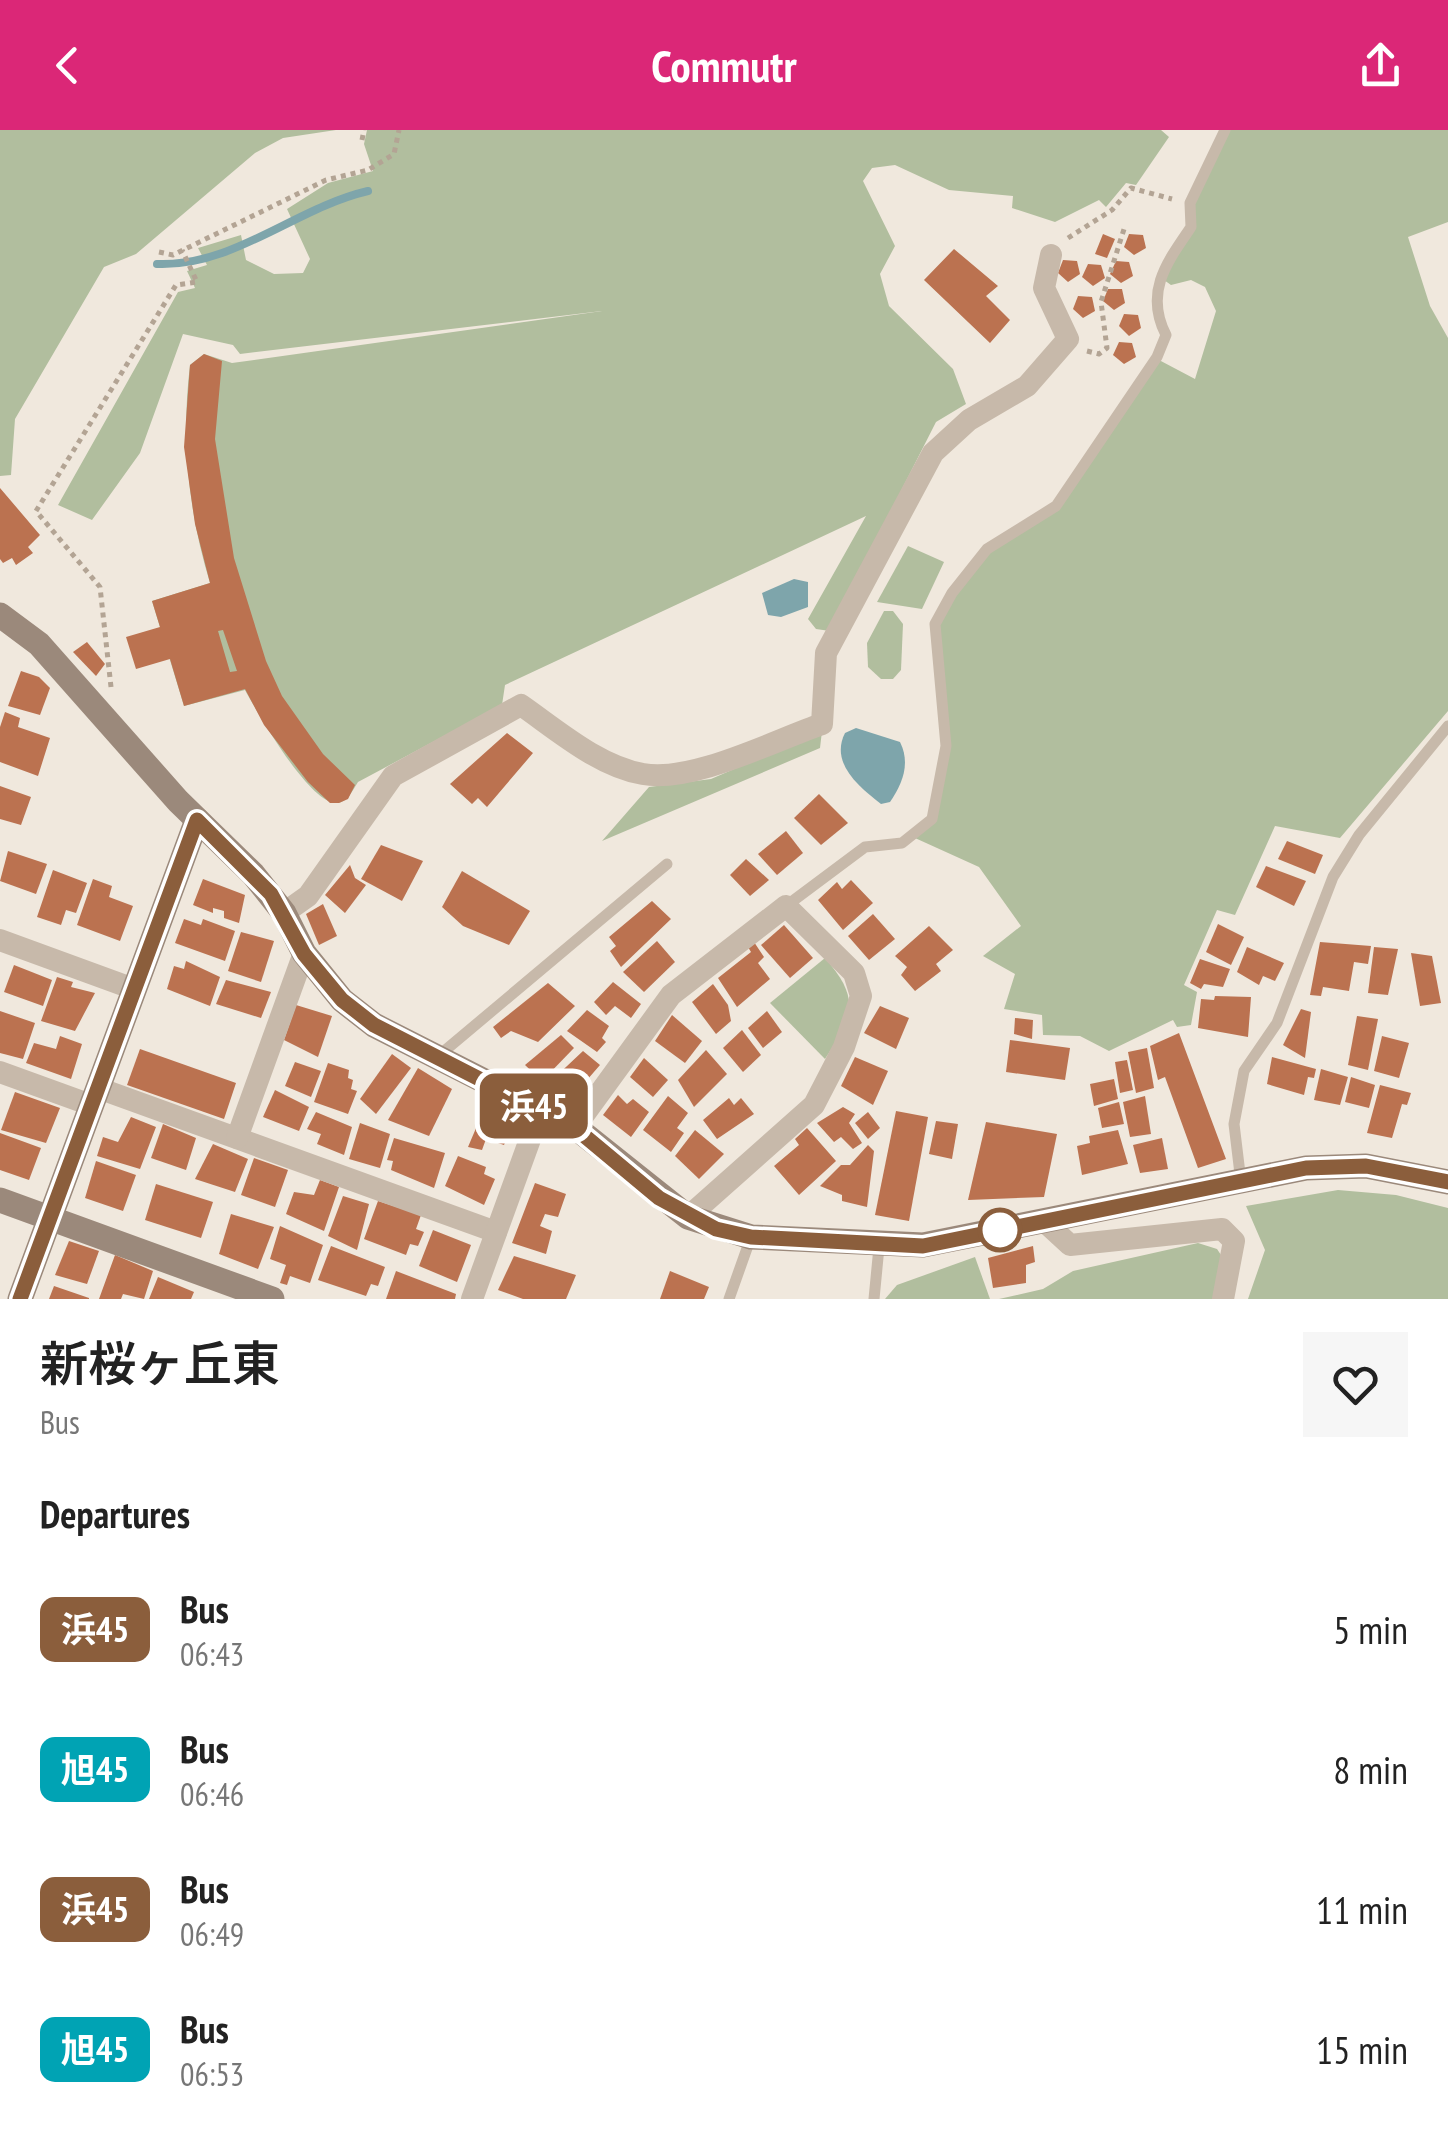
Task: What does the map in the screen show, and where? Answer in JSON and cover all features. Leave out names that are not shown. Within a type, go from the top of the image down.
[{"type":"street","points":[[284,912],[308,896],[394,776],[521,704],[604,760],[641,774],[668,775],[695,769],[822,724],[826,653],[933,454],[969,420],[1026,386],[1068,340],[1044,288],[1050,256]]},
{"type":"street","points":[[0,615],[38,644],[197,820],[253,874],[284,912],[304,954],[355,1011],[436,1058],[575,1128],[688,1217],[751,1237],[878,1247],[923,1246],[1306,1168],[1366,1166],[1448,1182]]},
{"type":"street","points":[[20,1299],[197,820]]},
{"type":"street","points":[[575,1128],[671,995],[786,906],[854,973],[860,996],[844,1047],[814,1106],[688,1217]]},
{"type":"street","points":[[0,940],[134,989]]},
{"type":"street","points":[[237,1138],[304,954]]},
{"type":"street","points":[[0,1072],[237,1138],[496,1232]]},
{"type":"street","points":[[472,1299],[541,1109]]},
{"type":"street","points":[[0,1200],[272,1299]]},
{"type":"street","points":[[1045,1222],[1070,1246],[1222,1230],[1234,1241],[1222,1299]]},
{"type":"lane","points":[[786,906],[865,847],[902,843],[932,819],[946,746],[935,624],[952,593],[987,549],[1056,506],[1157,358],[1166,335],[1156,315],[1156,288],[1172,250],[1191,226],[1190,203],[1225,130]]},
{"type":"lane","points":[[1241,1182],[1234,1124],[1244,1071],[1278,1023],[1333,877],[1359,835],[1448,726]]},
{"type":"lane","points":[[436,1058],[667,864]]},
{"type":"lane","points":[[728,1299],[751,1237]]},
{"type":"lane","points":[[874,1299],[878,1247]]},
{"type":"path","points":[[362,140],[364,130]]},
{"type":"path","points":[[159,252],[173,255],[326,180],[368,170],[394,154],[399,130]]},
{"type":"path","points":[[1050,256],[1062,240],[1112,210],[1131,188],[1190,203]]},
{"type":"path","points":[[1068,340],[1091,353],[1105,352],[1101,302],[1124,226]]},
{"type":"path","points":[[100,714],[112,698],[100,586],[36,511],[176,285],[197,282],[182,250]]},
{"type":"green space","points":[[0,130],[336,130],[283,138],[255,153],[136,254],[104,267],[15,419],[11,475],[0,476]]},
{"type":"green space","points":[[367,130],[1161,130],[1169,137],[1136,185],[1126,183],[1106,207],[1099,200],[1055,222],[1012,208],[1013,196],[949,190],[895,165],[872,168],[863,181],[895,246],[880,274],[889,306],[953,369],[966,404],[936,422],[830,631],[816,629],[808,619],[866,516],[505,685],[502,705],[358,782],[347,798],[337,803],[326,800],[299,774],[245,690],[184,706],[152,601],[210,583],[188,475],[190,365],[204,354],[232,363],[602,311],[240,354],[233,345],[183,334],[140,453],[92,520],[58,505],[178,292],[195,288],[187,271],[207,265],[198,248],[241,235],[246,260],[274,274],[303,273],[310,259],[287,209],[328,183],[373,171],[364,144]]},
{"type":"green space","points":[[1229,130],[1448,130],[1448,222],[1408,237],[1430,306],[1448,338],[1448,711],[1340,838],[1275,826],[1235,915],[1217,910],[1184,985],[1197,992],[1191,1025],[1177,1027],[1173,1020],[1109,1051],[1080,1036],[1043,1035],[1042,1015],[1004,1009],[1015,974],[983,956],[1021,926],[979,867],[915,838],[936,821],[948,746],[938,625],[956,591],[988,550],[1058,508],[1159,360],[1195,379],[1216,311],[1205,287],[1191,280],[1171,285],[1164,280],[1192,228],[1192,203]]},
{"type":"green space","points":[[908,546],[944,562],[922,609],[877,602]]},
{"type":"green space","points":[[884,611],[893,611],[903,624],[901,670],[893,679],[881,679],[868,667],[867,643]]},
{"type":"green space","points":[[822,731],[820,748],[602,841],[649,787],[711,779]]},
{"type":"green space","points":[[825,958],[844,984],[849,1007],[842,1030],[825,1059],[770,1003]]},
{"type":"green space","points":[[1338,1190],[1396,1195],[1448,1208],[1448,1299],[1248,1299],[1265,1250],[1246,1206]]},
{"type":"green space","points":[[1198,1243],[1217,1249],[1223,1258],[1215,1299],[999,1299],[1043,1289],[1073,1271]]},
{"type":"green space","points":[[975,1257],[990,1299],[885,1299],[897,1285]]},
{"type":"water","points":[[794,579],[808,582],[808,607],[781,617],[768,615],[762,593]]},
{"type":"water","points":[[856,728],[900,742],[904,774],[890,802],[881,804],[872,797],[844,764],[841,744],[845,733]]},
{"type":"building","points":[[1103,234],[1115,239],[1107,258],[1095,254]]},
{"type":"building","points":[[1129,234],[1143,235],[1146,248],[1134,255],[1124,247]]},
{"type":"building","points":[[954,249],[998,286],[986,296],[1010,320],[990,343],[924,280]]},
{"type":"building","points":[[1063,260],[1077,261],[1080,274],[1068,282],[1058,273]]},
{"type":"building","points":[[1116,261],[1129,262],[1133,276],[1121,283],[1110,274]]},
{"type":"building","points":[[1088,264],[1101,265],[1105,278],[1093,286],[1082,277]]},
{"type":"building","points":[[1108,289],[1122,289],[1125,303],[1114,310],[1103,301]]},
{"type":"building","points":[[1078,296],[1092,297],[1095,311],[1083,318],[1073,309]]},
{"type":"building","points":[[1124,314],[1138,315],[1141,328],[1129,336],[1119,326]]},
{"type":"building","points":[[1119,342],[1132,343],[1136,357],[1124,364],[1113,355]]},
{"type":"building","points":[[204,354],[222,361],[215,439],[234,558],[266,661],[282,696],[323,754],[355,785],[348,799],[339,803],[330,803],[308,782],[264,725],[245,689],[184,706],[170,659],[136,669],[126,637],[160,627],[152,601],[210,583],[195,524],[184,447],[190,365]],"holes":[[[223,630],[237,671],[230,672],[218,631]]]},
{"type":"building","points":[[0,488],[40,535],[28,547],[33,553],[16,565],[12,558],[3,563],[0,559]]},
{"type":"building","points":[[87,642],[105,664],[96,676],[73,652]]},
{"type":"building","points":[[21,671],[39,677],[50,688],[40,715],[8,706]]},
{"type":"building","points":[[5,712],[20,718],[18,727],[50,738],[38,776],[0,762],[0,727]]},
{"type":"building","points":[[507,733],[533,753],[487,807],[478,798],[472,804],[450,784]]},
{"type":"building","points":[[0,786],[31,797],[21,825],[0,819]]},
{"type":"building","points":[[819,794],[848,823],[821,845],[794,818]]},
{"type":"building","points":[[786,831],[803,853],[777,875],[758,854]]},
{"type":"building","points":[[1287,841],[1323,855],[1315,874],[1278,859]]},
{"type":"building","points":[[381,845],[423,861],[402,901],[361,879]]},
{"type":"building","points":[[8,851],[47,864],[36,894],[0,881]]},
{"type":"building","points":[[746,859],[769,880],[750,896],[730,875]]},
{"type":"building","points":[[350,865],[355,878],[366,885],[345,913],[325,895]]},
{"type":"building","points":[[1266,866],[1306,881],[1294,906],[1256,887]]},
{"type":"building","points":[[53,870],[87,883],[76,913],[66,910],[61,925],[37,917]]},
{"type":"building","points":[[462,871],[530,911],[509,945],[463,926],[442,907]]},
{"type":"building","points":[[93,879],[112,886],[109,897],[133,906],[120,941],[77,925]]},
{"type":"building","points":[[203,879],[245,895],[239,923],[224,918],[224,911],[213,908],[213,913],[193,905]]},
{"type":"building","points":[[851,880],[873,903],[843,930],[818,900],[837,882],[842,889]]},
{"type":"building","points":[[652,901],[671,919],[621,967],[610,951],[616,946],[609,937]]},
{"type":"building","points":[[323,904],[337,936],[319,945],[306,914]]},
{"type":"building","points":[[873,914],[895,939],[869,960],[848,936]]},
{"type":"building","points":[[184,919],[201,925],[203,919],[235,931],[225,961],[175,943]]},
{"type":"building","points":[[1218,924],[1244,937],[1231,965],[1206,952]]},
{"type":"building","points":[[784,925],[813,958],[790,978],[761,945]]},
{"type":"building","points":[[929,926],[953,950],[936,964],[941,971],[915,991],[901,975],[907,967],[895,956]]},
{"type":"building","points":[[241,932],[274,941],[261,982],[228,971]]},
{"type":"building","points":[[657,941],[675,962],[644,992],[623,972]]},
{"type":"building","points":[[754,942],[764,957],[758,963],[770,979],[737,1007],[718,978],[751,952],[748,947]]},
{"type":"building","points":[[1320,942],[1371,946],[1368,964],[1354,962],[1349,991],[1323,987],[1321,996],[1310,995]]},
{"type":"building","points":[[1247,947],[1284,963],[1275,981],[1263,976],[1259,985],[1237,972]]},
{"type":"building","points":[[1374,947],[1398,949],[1388,995],[1368,993]]},
{"type":"building","points":[[1411,953],[1432,956],[1441,1003],[1420,1006]]},
{"type":"building","points":[[1200,959],[1230,969],[1223,987],[1204,984],[1201,989],[1190,983]]},
{"type":"building","points":[[186,961],[220,977],[210,1006],[167,989],[174,966],[184,969]]},
{"type":"building","points":[[14,965],[52,980],[43,1006],[4,992]]},
{"type":"building","points":[[57,977],[73,982],[71,987],[95,993],[75,1031],[41,1021]]},
{"type":"building","points":[[226,980],[271,992],[261,1018],[216,1004]]},
{"type":"building","points":[[613,982],[641,1004],[631,1018],[615,1006],[606,1015],[594,1002]]},
{"type":"building","points":[[548,983],[575,1006],[538,1042],[511,1031],[501,1038],[493,1027]]},
{"type":"building","points":[[713,984],[728,1005],[731,1021],[716,1034],[692,1002]]},
{"type":"building","points":[[1215,996],[1251,997],[1248,1037],[1198,1028],[1201,999],[1214,1000]]},
{"type":"building","points":[[296,1005],[332,1016],[318,1057],[284,1040]]},
{"type":"building","points":[[880,1006],[909,1018],[896,1049],[864,1033]]},
{"type":"building","points":[[1301,1009],[1311,1012],[1305,1058],[1283,1045]]},
{"type":"building","points":[[587,1010],[609,1026],[602,1038],[606,1042],[597,1052],[567,1031]]},
{"type":"building","points":[[0,1011],[35,1023],[23,1059],[0,1053]]},
{"type":"building","points":[[767,1011],[782,1032],[763,1048],[748,1028]]},
{"type":"building","points":[[672,1015],[702,1041],[685,1063],[655,1041]]},
{"type":"building","points":[[1357,1016],[1378,1019],[1368,1070],[1348,1065]]},
{"type":"building","points":[[1015,1018],[1033,1020],[1032,1039],[1014,1034]]},
{"type":"building","points":[[742,1030],[761,1055],[743,1072],[723,1048]]},
{"type":"building","points":[[1179,1033],[1226,1159],[1198,1168],[1165,1077],[1158,1080],[1150,1046]]},
{"type":"building","points":[[561,1035],[574,1048],[542,1081],[525,1065]]},
{"type":"building","points":[[60,1036],[82,1044],[71,1079],[26,1063],[34,1043],[56,1049]]},
{"type":"building","points":[[1382,1036],[1409,1043],[1399,1078],[1374,1071]]},
{"type":"building","points":[[1010,1040],[1070,1048],[1065,1080],[1006,1072]]},
{"type":"building","points":[[1147,1048],[1154,1088],[1136,1093],[1128,1052]]},
{"type":"building","points":[[140,1049],[236,1083],[224,1119],[127,1085]]},
{"type":"building","points":[[706,1050],[727,1074],[694,1107],[678,1080]]},
{"type":"building","points":[[583,1051],[600,1065],[574,1095],[563,1084],[557,1090],[550,1082]]},
{"type":"building","points":[[392,1054],[411,1068],[376,1114],[360,1099]]},
{"type":"building","points":[[855,1057],[888,1071],[873,1105],[841,1086]]},
{"type":"building","points":[[1272,1057],[1316,1069],[1314,1078],[1308,1077],[1304,1095],[1267,1084]]},
{"type":"building","points":[[644,1058],[668,1080],[653,1097],[630,1077]]},
{"type":"building","points":[[1127,1060],[1133,1090],[1120,1093],[1115,1062]]},
{"type":"building","points":[[295,1062],[321,1071],[311,1097],[285,1086]]},
{"type":"building","points":[[328,1063],[349,1070],[348,1078],[353,1080],[351,1089],[357,1091],[348,1114],[314,1102]]},
{"type":"building","points":[[418,1068],[452,1089],[429,1136],[388,1120]]},
{"type":"building","points":[[1321,1069],[1348,1077],[1340,1105],[1314,1100]]},
{"type":"building","points":[[1351,1077],[1375,1085],[1369,1108],[1345,1102]]},
{"type":"building","points":[[1114,1079],[1118,1099],[1094,1106],[1090,1084]]},
{"type":"building","points":[[1380,1085],[1411,1093],[1407,1105],[1402,1104],[1392,1138],[1367,1133]]},
{"type":"building","points":[[275,1090],[309,1107],[299,1131],[263,1117]]},
{"type":"building","points":[[15,1092],[60,1108],[46,1143],[1,1130]]},
{"type":"building","points":[[618,1095],[627,1104],[633,1099],[649,1112],[631,1137],[603,1115]]},
{"type":"building","points":[[668,1096],[688,1113],[677,1128],[684,1133],[671,1152],[643,1130]]},
{"type":"building","points":[[1145,1096],[1151,1134],[1130,1137],[1123,1102]]},
{"type":"building","points":[[729,1098],[734,1105],[741,1098],[754,1114],[717,1139],[703,1120]]},
{"type":"building","points":[[1119,1102],[1124,1124],[1102,1128],[1098,1108]]},
{"type":"building","points":[[485,1107],[515,1118],[504,1145],[486,1139],[482,1150],[468,1147]]},
{"type":"building","points":[[843,1107],[855,1114],[849,1123],[862,1143],[853,1149],[841,1137],[834,1142],[817,1123]]},
{"type":"building","points":[[896,1111],[928,1117],[909,1221],[875,1215]]},
{"type":"building","points":[[316,1112],[352,1127],[344,1155],[317,1144],[321,1134],[307,1129]]},
{"type":"building","points":[[868,1112],[880,1128],[868,1139],[855,1123]]},
{"type":"building","points":[[131,1117],[156,1127],[140,1169],[97,1156],[103,1137],[118,1142]]},
{"type":"building","points":[[936,1121],[958,1124],[952,1159],[929,1154]]},
{"type":"building","points":[[986,1122],[1057,1134],[1044,1197],[968,1200]]},
{"type":"building","points":[[360,1123],[390,1134],[380,1168],[349,1159]]},
{"type":"building","points":[[163,1124],[196,1138],[186,1170],[151,1158]]},
{"type":"building","points":[[807,1128],[836,1161],[799,1195],[774,1166],[799,1145],[795,1139]]},
{"type":"building","points":[[695,1130],[724,1154],[699,1179],[675,1156]]},
{"type":"building","points":[[1118,1130],[1128,1164],[1082,1175],[1077,1146],[1090,1143],[1089,1136]]},
{"type":"building","points":[[0,1133],[41,1148],[29,1180],[0,1170]]},
{"type":"building","points":[[394,1138],[445,1153],[434,1188],[391,1170],[393,1161],[387,1160]]},
{"type":"building","points":[[1162,1138],[1168,1169],[1140,1173],[1133,1145]]},
{"type":"building","points":[[213,1144],[248,1159],[235,1192],[195,1179]]},
{"type":"building","points":[[868,1145],[874,1151],[867,1207],[842,1201],[842,1195],[820,1186],[841,1165],[850,1165]]},
{"type":"building","points":[[458,1156],[486,1167],[484,1174],[495,1179],[484,1205],[445,1186]]},
{"type":"building","points":[[254,1158],[288,1170],[275,1207],[241,1195]]},
{"type":"building","points":[[96,1161],[136,1175],[123,1211],[85,1198]]},
{"type":"building","points":[[320,1180],[339,1187],[324,1231],[286,1214],[294,1192],[314,1195]]},
{"type":"building","points":[[535,1183],[566,1194],[558,1217],[545,1214],[540,1226],[552,1231],[546,1254],[512,1243]]},
{"type":"building","points":[[156,1184],[213,1202],[201,1238],[145,1220]]},
{"type":"building","points":[[343,1196],[369,1204],[357,1250],[328,1236]]},
{"type":"building","points":[[378,1201],[421,1215],[416,1229],[424,1232],[418,1246],[410,1244],[406,1255],[364,1239]]},
{"type":"building","points":[[231,1214],[274,1227],[258,1269],[219,1254]]},
{"type":"building","points":[[280,1226],[323,1245],[310,1283],[290,1276],[287,1285],[280,1283],[286,1265],[270,1259]]},
{"type":"building","points":[[433,1230],[471,1245],[457,1282],[419,1266]]},
{"type":"building","points":[[69,1241],[99,1251],[87,1284],[55,1275]]},
{"type":"building","points":[[331,1246],[385,1267],[378,1286],[371,1284],[366,1296],[318,1280]]},
{"type":"building","points":[[1033,1246],[1035,1262],[1026,1265],[1026,1283],[993,1288],[988,1258]]},
{"type":"building","points":[[115,1255],[153,1271],[144,1299],[123,1294],[121,1299],[99,1299]]},
{"type":"building","points":[[514,1256],[576,1275],[566,1299],[523,1299],[498,1290]]},
{"type":"building","points":[[396,1271],[456,1294],[455,1299],[386,1299]]},
{"type":"building","points":[[670,1271],[709,1287],[704,1299],[660,1299]]},
{"type":"building","points":[[158,1277],[194,1292],[191,1299],[149,1299]]},
{"type":"building","points":[[54,1286],[89,1298],[89,1299],[49,1299]]},
{"type":"waterway","points":[[157,264],[212,256],[368,191]]},
{"type":"bus line","name":"浜45","points":[[20,1299],[197,820],[271,894],[304,954],[342,1000],[374,1025],[575,1128],[659,1198],[716,1229],[751,1237],[878,1247],[923,1246],[1306,1168],[1366,1166],[1448,1182]]}]
